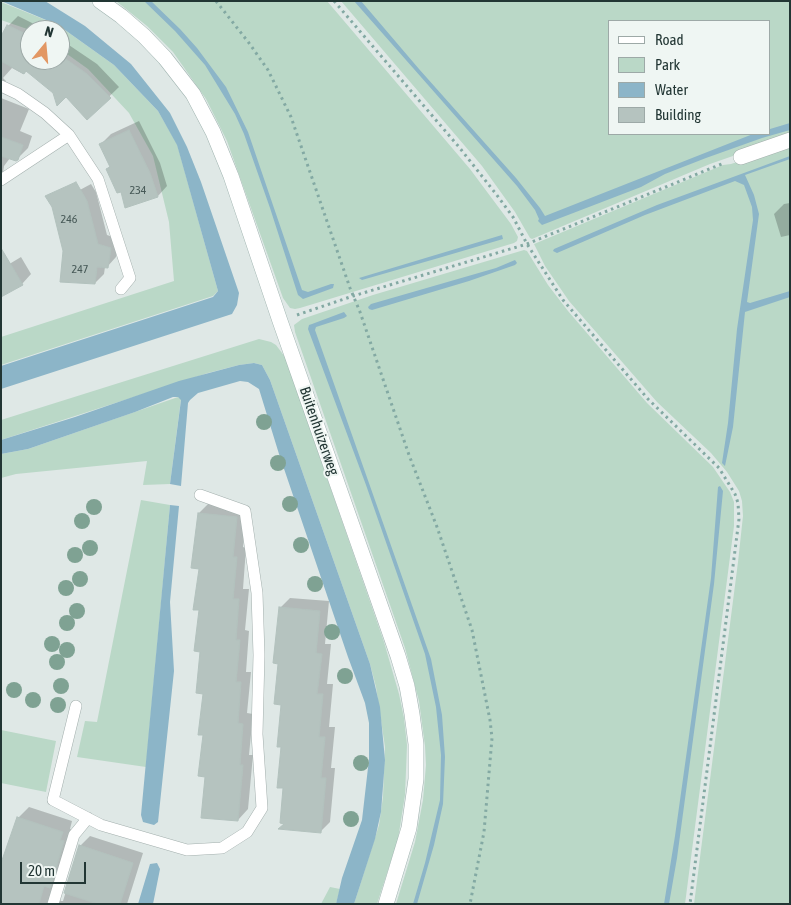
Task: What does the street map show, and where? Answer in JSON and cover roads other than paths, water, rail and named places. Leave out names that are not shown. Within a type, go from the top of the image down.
[{"type":"street","name":"Buitenhuizerweg","points":[[100,1],[121,16],[166,58],[193,94],[213,132],[231,176],[398,656],[412,714],[416,768],[413,808],[402,853],[386,904]]},
{"type":"street","points":[[741,157],[790,140]]},
{"type":"lane","points":[[1,86],[18,94],[45,113],[69,135],[98,179],[130,278],[121,289]]},
{"type":"lane","points":[[1,180],[69,135]]},
{"type":"lane","points":[[76,706],[53,800],[101,825],[188,850],[222,848],[247,832],[262,808],[257,734],[259,655],[257,593],[245,511],[200,495]]},
{"type":"lane","points":[[53,904],[74,835],[88,818]]},
{"type":"water","points":[[1,1],[45,1],[85,26],[131,64],[170,113],[187,147],[239,293],[237,305],[232,314],[1,389],[1,366],[213,297],[218,291],[177,145],[158,111],[114,65],[70,34],[70,20],[46,20]]},
{"type":"water","points":[[144,1],[151,1],[180,29],[197,48],[226,87],[248,132],[302,290],[308,292],[334,284],[333,288],[303,299],[298,295],[270,208],[235,114],[205,65],[175,31]]},
{"type":"water","points":[[354,1],[361,1],[516,178],[545,216],[750,135],[771,135],[771,129],[790,123],[790,130],[706,158],[665,174],[641,187],[542,225],[538,221],[535,210],[517,186]]},
{"type":"water","points":[[790,156],[790,159],[745,175],[754,195],[759,214],[747,302],[750,303],[790,291],[790,297],[745,312],[733,427],[725,466],[722,463],[728,423],[737,329],[753,220],[752,207],[744,185],[735,181],[645,215],[557,253],[553,251],[657,205]]},
{"type":"water","points":[[502,235],[503,239],[362,280],[359,278]]},
{"type":"water","points":[[515,260],[517,263],[515,265],[469,281],[372,310],[368,307],[371,304],[496,268]]},
{"type":"water","points":[[344,312],[347,316],[344,318],[316,327],[315,330],[431,659],[442,715],[445,757],[443,804],[434,845],[417,904],[413,904],[440,800],[441,755],[436,707],[425,654],[366,485],[308,329],[309,325]]},
{"type":"water","points":[[254,363],[262,365],[270,380],[370,664],[380,707],[385,760],[381,812],[375,839],[354,904],[336,904],[342,878],[362,820],[369,759],[369,723],[365,703],[279,454],[259,389],[248,382],[240,381],[198,393],[190,400],[188,403],[181,486],[170,484],[181,400],[178,397],[173,397],[28,449],[1,454],[1,440],[179,381],[239,365]]},
{"type":"water","points":[[720,486],[723,491],[714,584],[677,858],[669,904],[664,904],[711,578],[718,487]]},
{"type":"water","points":[[170,505],[179,506],[170,602],[174,671],[158,822],[154,825],[143,822],[141,815]]},
{"type":"water","points":[[157,863],[160,869],[153,904],[138,904],[150,864]]}]
